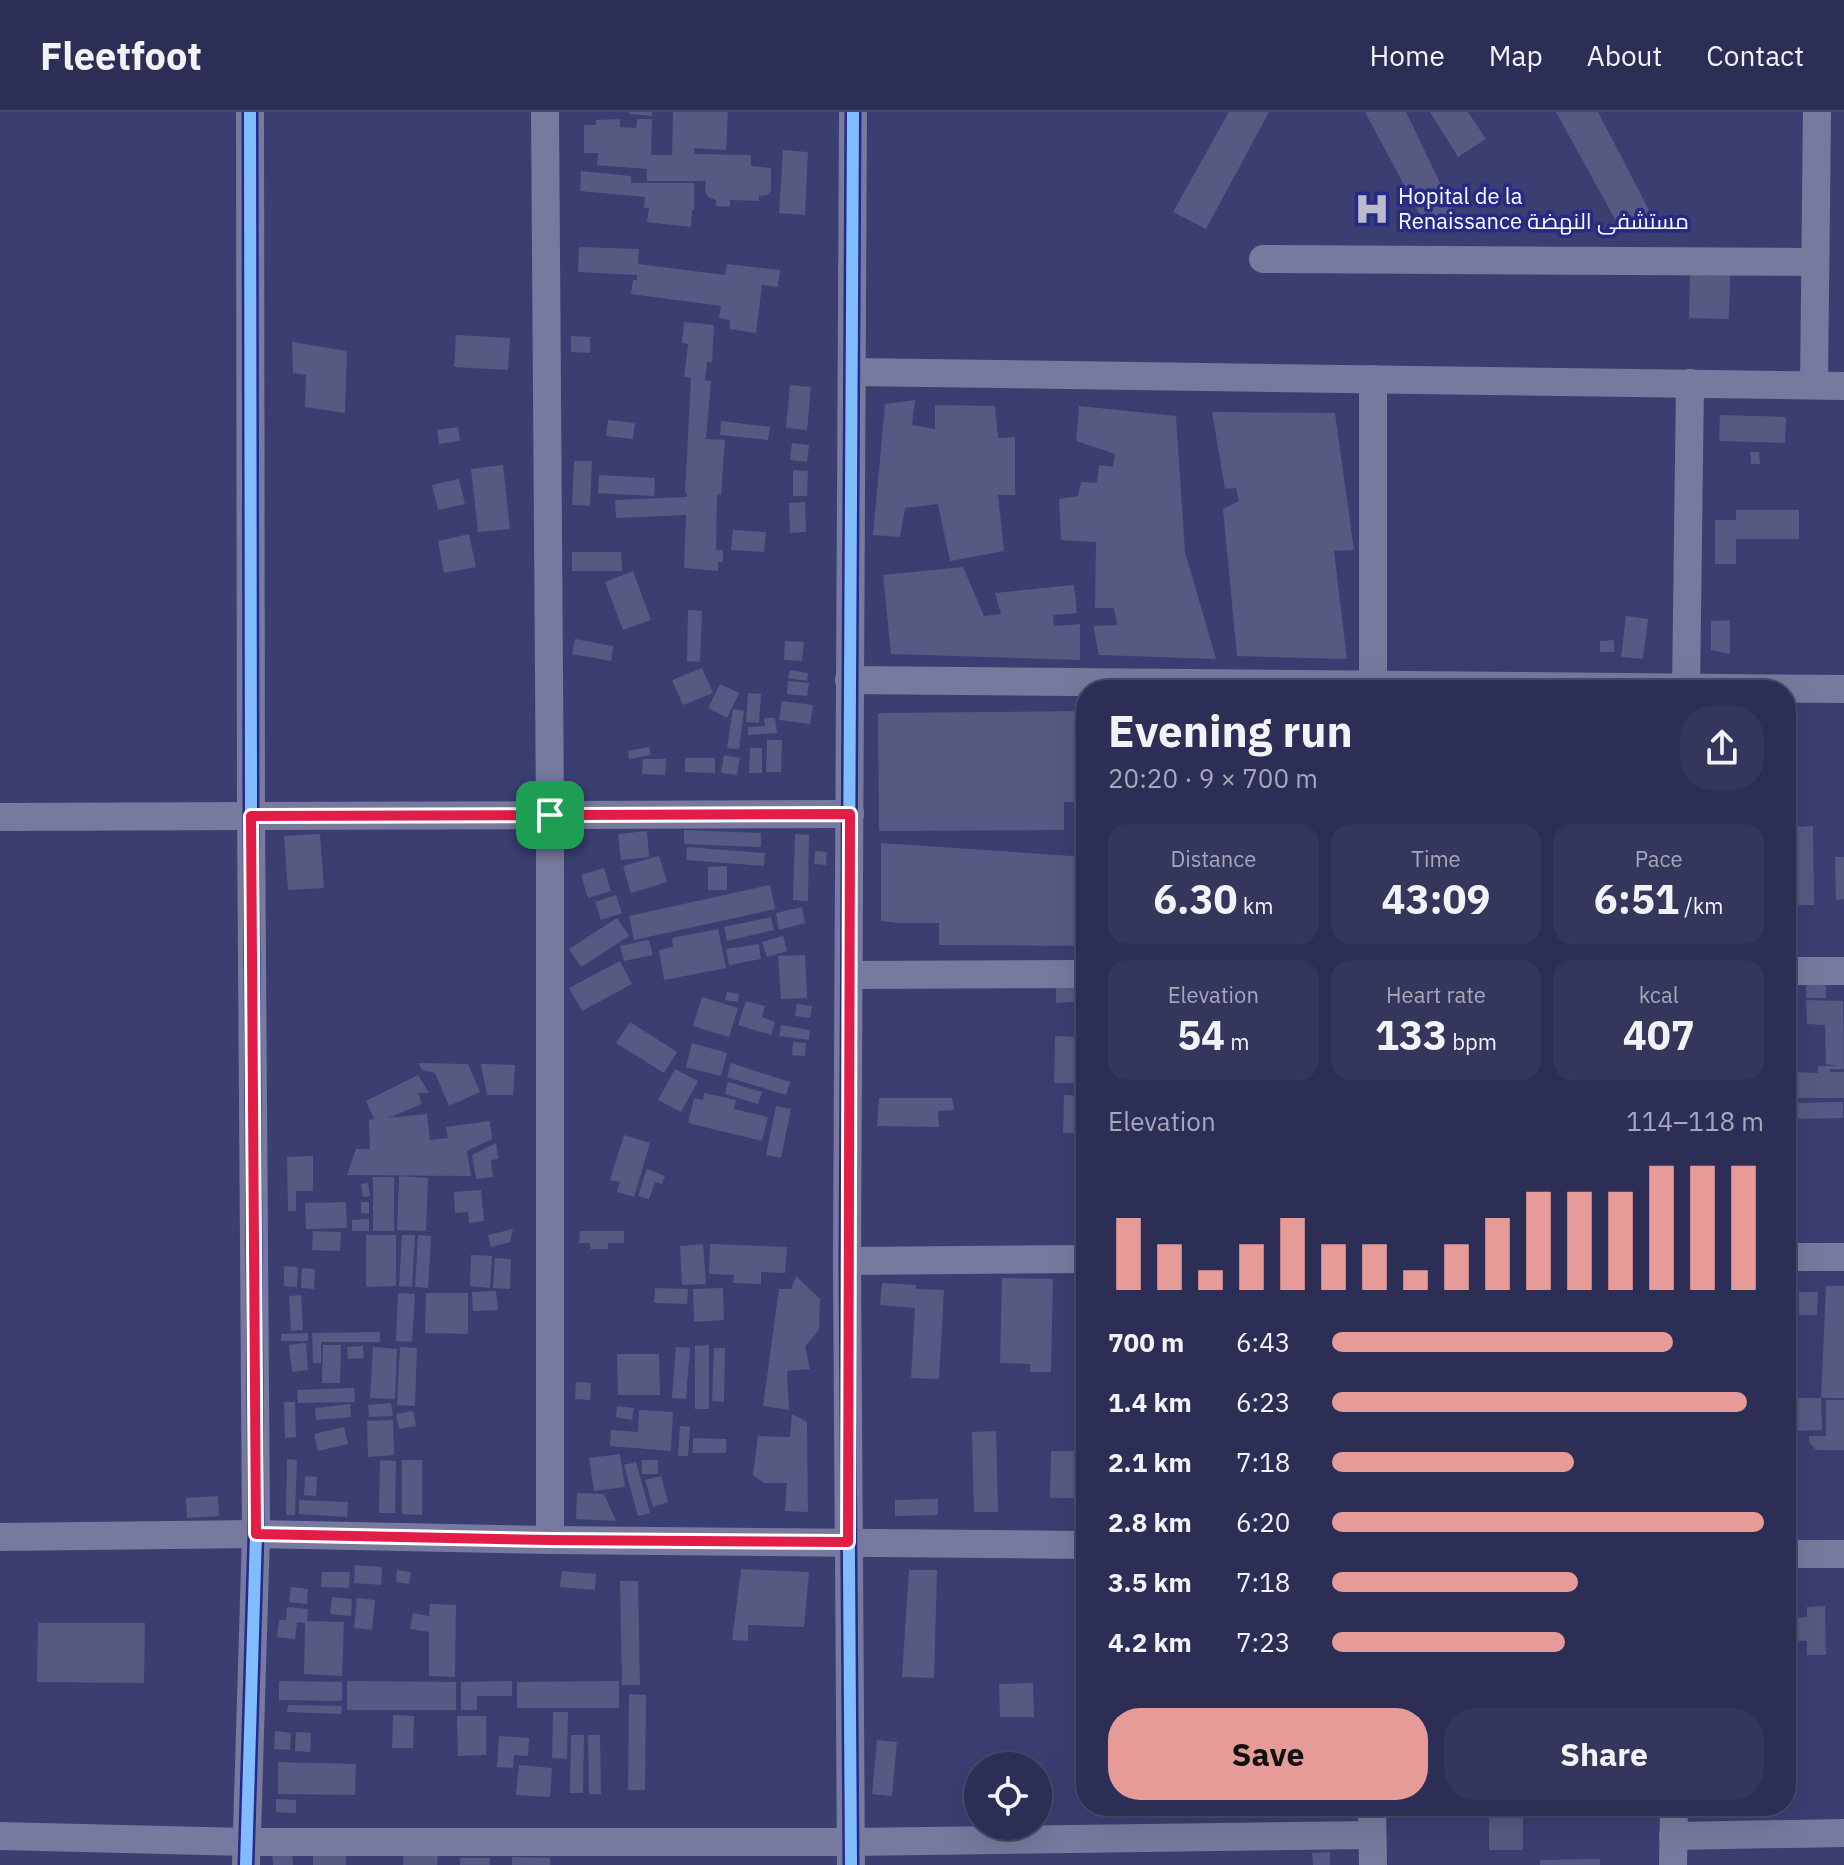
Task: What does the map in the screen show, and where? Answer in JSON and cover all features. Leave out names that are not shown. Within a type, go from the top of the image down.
[{"type":"street","points":[[246,1854],[256,1534],[250,112]]},
{"type":"street","points":[[545,112],[550,815],[550,1540]]},
{"type":"street","points":[[850,1853],[847,1261],[853,112]]},
{"type":"street","points":[[1814,385],[1817,112]]},
{"type":"street","points":[[1263,259],[1815,262]]},
{"type":"street","points":[[852,372],[1844,386]]},
{"type":"street","points":[[1373,379],[1373,680]]},
{"type":"street","points":[[1686,680],[1690,383]]},
{"type":"street","points":[[849,680],[1076,683]]},
{"type":"street","points":[[1796,689],[1844,689]]},
{"type":"street","points":[[0,817],[850,814]]},
{"type":"street","points":[[1796,971],[1844,971]]},
{"type":"street","points":[[849,975],[1076,974]]},
{"type":"street","points":[[1796,1257],[1844,1257]]},
{"type":"street","points":[[847,1261],[1076,1259]]},
{"type":"street","points":[[0,1537],[256,1534],[1076,1545]]},
{"type":"street","points":[[1796,1554],[1844,1554]]},
{"type":"street","points":[[1372,1816],[1373,1865]]},
{"type":"street","points":[[1673,1865],[1674,1816]]},
{"type":"street","points":[[1673,1836],[1844,1833]]},
{"type":"street","points":[[0,1836],[246,1854],[850,1853],[1372,1835]]},
{"type":"building","points":[[652,112],[652,116],[629,114]]},
{"type":"building","points":[[673,112],[728,112],[726,150],[694,148],[694,154],[751,155],[751,166],[771,168],[771,191],[759,196],[759,201],[730,200],[730,207],[716,206],[716,200],[708,197],[705,191],[706,181],[647,181],[647,169],[597,165],[598,153],[584,153],[584,125],[596,125],[596,120],[620,119],[620,127],[636,128],[637,119],[652,119],[651,155],[672,155]]},
{"type":"building","points":[[1229,112],[1269,112],[1206,229],[1173,212]]},
{"type":"building","points":[[1365,112],[1406,112],[1455,214],[1425,224]]},
{"type":"building","points":[[1430,112],[1468,112],[1486,139],[1458,157]]},
{"type":"building","points":[[1556,112],[1598,112],[1651,214],[1621,230]]},
{"type":"building","points":[[783,150],[808,152],[805,215],[779,213]]},
{"type":"building","points":[[581,171],[631,176],[631,183],[694,183],[691,227],[647,222],[649,208],[644,208],[645,197],[580,191]]},
{"type":"building","points":[[579,247],[639,249],[638,264],[725,275],[727,264],[780,270],[778,287],[762,285],[756,333],[730,329],[730,320],[719,318],[721,306],[631,294],[637,275],[578,272]]},
{"type":"building","points":[[1690,273],[1730,274],[1729,319],[1689,318]]},
{"type":"building","points":[[684,322],[714,325],[712,362],[707,362],[705,380],[711,381],[706,439],[725,440],[721,495],[717,494],[716,550],[723,550],[723,562],[718,562],[718,571],[684,568],[686,515],[616,518],[615,500],[687,497],[691,378],[684,377],[688,344],[682,343]]},
{"type":"building","points":[[456,335],[510,338],[508,370],[454,367]]},
{"type":"building","points":[[571,336],[590,337],[590,353],[571,352]]},
{"type":"building","points":[[292,342],[347,351],[345,413],[305,407],[306,375],[293,373]]},
{"type":"building","points":[[790,385],[811,387],[807,430],[786,428]]},
{"type":"building","points":[[915,400],[912,425],[935,429],[935,405],[995,406],[998,438],[1015,437],[1015,495],[998,495],[1004,551],[950,561],[938,504],[905,508],[900,537],[873,535],[885,404]]},
{"type":"building","points":[[1079,406],[1176,416],[1185,552],[1216,659],[1099,655],[1093,626],[1117,625],[1114,608],[1095,608],[1096,542],[1061,540],[1059,499],[1078,496],[1081,482],[1097,483],[1099,465],[1113,467],[1115,454],[1076,441]]},
{"type":"building","points":[[1212,412],[1335,413],[1354,550],[1334,551],[1347,659],[1237,656],[1223,509],[1239,501],[1236,488],[1225,489]]},
{"type":"building","points":[[1720,415],[1786,417],[1785,443],[1719,441]]},
{"type":"building","points":[[608,420],[635,423],[633,439],[606,436]]},
{"type":"building","points":[[721,421],[770,427],[768,440],[720,435]]},
{"type":"building","points":[[458,427],[460,441],[439,444],[437,430]]},
{"type":"building","points":[[792,443],[809,445],[807,462],[790,460]]},
{"type":"building","points":[[1750,452],[1759,452],[1760,464],[1751,464]]},
{"type":"building","points":[[574,461],[592,461],[590,506],[572,505]]},
{"type":"building","points":[[503,465],[510,529],[478,532],[471,469]]},
{"type":"building","points":[[793,470],[808,471],[807,496],[793,496]]},
{"type":"building","points":[[599,475],[655,478],[654,496],[598,493]]},
{"type":"building","points":[[459,479],[465,504],[438,510],[432,485]]},
{"type":"building","points":[[805,502],[806,532],[790,533],[789,503]]},
{"type":"building","points":[[1736,510],[1799,510],[1799,539],[1736,539],[1736,564],[1715,564],[1715,520],[1736,520]]},
{"type":"building","points":[[733,530],[766,532],[764,552],[731,550]]},
{"type":"building","points":[[469,534],[476,567],[444,573],[438,541]]},
{"type":"building","points":[[572,552],[621,552],[622,571],[572,571]]},
{"type":"building","points":[[963,567],[984,616],[1001,614],[995,593],[1074,585],[1077,613],[1053,615],[1054,626],[1080,624],[1080,660],[891,654],[883,575]]},
{"type":"building","points":[[633,571],[651,620],[623,630],[605,582]]},
{"type":"building","points":[[688,610],[702,611],[700,662],[687,661]]},
{"type":"building","points":[[1626,616],[1648,619],[1643,659],[1621,657]]},
{"type":"building","points":[[1730,620],[1730,654],[1711,650],[1711,621]]},
{"type":"building","points":[[575,639],[613,646],[611,661],[572,654]]},
{"type":"building","points":[[1614,640],[1614,652],[1600,652],[1600,641]]},
{"type":"building","points":[[785,641],[804,642],[802,661],[784,660]]},
{"type":"building","points":[[702,668],[713,693],[683,705],[672,680]]},
{"type":"building","points":[[790,670],[808,673],[807,681],[788,678]]},
{"type":"building","points":[[788,681],[809,683],[807,696],[787,694]]},
{"type":"building","points":[[720,684],[739,693],[727,718],[708,708]]},
{"type":"building","points":[[748,693],[761,694],[759,723],[746,722]]},
{"type":"building","points":[[782,701],[813,705],[810,724],[779,720]]},
{"type":"building","points":[[733,709],[744,711],[739,749],[727,748]]},
{"type":"building","points":[[1076,711],[1076,802],[1064,802],[1064,830],[879,831],[878,713]]},
{"type":"building","points":[[764,718],[775,718],[777,733],[748,735],[748,727],[765,726]]},
{"type":"building","points":[[767,740],[782,740],[781,772],[766,772]]},
{"type":"building","points":[[649,747],[651,755],[629,759],[628,751]]},
{"type":"building","points":[[750,748],[762,748],[762,773],[749,773]]},
{"type":"building","points":[[724,755],[740,758],[737,775],[721,773]]},
{"type":"building","points":[[685,758],[715,758],[715,773],[685,772]]},
{"type":"building","points":[[643,759],[666,759],[665,775],[642,774]]},
{"type":"building","points":[[1813,826],[1814,905],[1796,905],[1796,827]]},
{"type":"building","points":[[684,830],[761,833],[761,847],[684,844]]},
{"type":"building","points":[[647,831],[649,857],[621,860],[618,834]]},
{"type":"building","points":[[320,834],[324,888],[288,890],[284,836]]},
{"type":"building","points":[[795,834],[809,835],[808,901],[793,900]]},
{"type":"building","points":[[881,843],[1076,856],[1076,946],[939,945],[939,923],[881,921]]},
{"type":"building","points":[[687,847],[765,853],[764,866],[686,860]]},
{"type":"building","points":[[815,851],[827,852],[826,865],[814,864]]},
{"type":"building","points":[[659,856],[667,882],[631,893],[623,866]]},
{"type":"building","points":[[1835,857],[1844,857],[1844,899],[1836,900]]},
{"type":"building","points":[[727,866],[727,890],[708,890],[708,867]]},
{"type":"building","points":[[604,868],[611,891],[588,898],[581,875]]},
{"type":"building","points":[[770,885],[775,909],[634,940],[629,916]]},
{"type":"building","points":[[616,895],[622,913],[601,920],[595,902]]},
{"type":"building","points":[[802,907],[805,923],[779,930],[776,913]]},
{"type":"building","points":[[771,917],[774,930],[727,941],[724,927]]},
{"type":"building","points":[[617,918],[629,936],[581,967],[569,949]]},
{"type":"building","points":[[718,929],[726,968],[664,980],[659,950],[673,947],[672,938]]},
{"type":"building","points":[[783,936],[787,951],[767,957],[762,942]]},
{"type":"building","points":[[649,940],[653,955],[624,961],[620,946]]},
{"type":"building","points":[[759,944],[761,959],[729,965],[726,949]]},
{"type":"building","points":[[805,955],[807,998],[781,999],[778,956]]},
{"type":"building","points":[[620,961],[632,984],[582,1011],[569,988]]},
{"type":"building","points":[[1056,984],[1076,985],[1076,1002],[1056,1003]]},
{"type":"building","points":[[1806,984],[1826,984],[1826,998],[1806,998]]},
{"type":"building","points":[[727,992],[739,994],[738,1002],[725,1000]]},
{"type":"building","points":[[702,997],[738,1008],[729,1037],[693,1026]]},
{"type":"building","points":[[1806,1000],[1843,1001],[1844,1069],[1830,1069],[1830,1072],[1844,1072],[1844,1098],[1796,1098],[1796,1072],[1818,1073],[1818,1066],[1838,1066],[1826,1064],[1825,1025],[1807,1024]]},
{"type":"building","points":[[746,1001],[765,1006],[762,1017],[775,1022],[771,1035],[738,1025]]},
{"type":"building","points":[[797,1004],[812,1006],[810,1018],[795,1016]]},
{"type":"building","points":[[630,1022],[677,1052],[664,1073],[616,1043]]},
{"type":"building","points":[[781,1025],[810,1030],[809,1040],[779,1036]]},
{"type":"building","points":[[1055,1036],[1076,1037],[1076,1083],[1054,1083]]},
{"type":"building","points":[[793,1042],[806,1043],[805,1056],[792,1055]]},
{"type":"building","points":[[692,1043],[727,1053],[721,1076],[686,1067]]},
{"type":"building","points":[[418,1063],[468,1064],[480,1092],[449,1106],[435,1073],[422,1070]]},
{"type":"building","points":[[731,1063],[790,1082],[786,1095],[727,1077]]},
{"type":"building","points":[[481,1064],[515,1065],[513,1095],[487,1095]]},
{"type":"building","points":[[675,1069],[698,1081],[681,1112],[658,1100]]},
{"type":"building","points":[[418,1075],[429,1093],[418,1093],[422,1104],[388,1118],[427,1114],[430,1140],[448,1138],[446,1127],[490,1121],[492,1139],[467,1151],[471,1176],[347,1175],[356,1149],[370,1149],[369,1120],[374,1119],[366,1101]]},
{"type":"building","points":[[728,1082],[762,1092],[758,1104],[725,1094]]},
{"type":"building","points":[[704,1093],[736,1100],[734,1109],[768,1117],[762,1141],[688,1123],[694,1098],[703,1100]]},
{"type":"building","points":[[1064,1095],[1076,1096],[1076,1133],[1063,1133]]},
{"type":"building","points":[[879,1098],[952,1098],[954,1110],[938,1111],[939,1127],[877,1126]]},
{"type":"building","points":[[1843,1102],[1843,1118],[1796,1119],[1796,1103]]},
{"type":"building","points":[[776,1106],[791,1109],[781,1158],[766,1155]]},
{"type":"building","points":[[624,1135],[650,1143],[634,1197],[617,1192],[620,1182],[610,1180]]},
{"type":"building","points":[[496,1143],[498,1159],[491,1160],[493,1177],[476,1179],[472,1155]]},
{"type":"building","points":[[313,1156],[313,1191],[296,1191],[296,1211],[288,1211],[287,1157]]},
{"type":"building","points":[[647,1169],[665,1176],[662,1184],[655,1182],[649,1199],[638,1196]]},
{"type":"building","points":[[399,1176],[428,1178],[426,1231],[397,1230]]},
{"type":"building","points":[[373,1177],[394,1177],[394,1231],[373,1231]]},
{"type":"building","points":[[368,1183],[370,1196],[363,1197],[361,1184]]},
{"type":"building","points":[[481,1190],[484,1221],[469,1223],[468,1212],[455,1213],[454,1192]]},
{"type":"building","points":[[346,1202],[347,1228],[306,1229],[305,1203]]},
{"type":"building","points":[[361,1202],[369,1202],[369,1214],[361,1213]]},
{"type":"building","points":[[369,1219],[369,1231],[352,1231],[352,1220]]},
{"type":"building","points":[[513,1229],[510,1242],[491,1247],[488,1235]]},
{"type":"building","points":[[313,1231],[341,1232],[340,1251],[312,1250]]},
{"type":"building","points":[[580,1231],[624,1231],[624,1243],[608,1243],[608,1249],[590,1249],[590,1243],[579,1243]]},
{"type":"building","points":[[366,1235],[396,1235],[396,1286],[366,1287]]},
{"type":"building","points":[[402,1235],[415,1235],[412,1287],[399,1286]]},
{"type":"building","points":[[418,1235],[431,1236],[428,1288],[415,1287]]},
{"type":"building","points":[[703,1244],[706,1284],[682,1285],[680,1246]]},
{"type":"building","points":[[710,1244],[787,1247],[785,1273],[761,1272],[761,1284],[733,1283],[734,1275],[709,1274]]},
{"type":"building","points":[[471,1255],[492,1256],[490,1288],[470,1286]]},
{"type":"building","points":[[495,1258],[511,1259],[510,1289],[493,1288]]},
{"type":"building","points":[[284,1266],[298,1267],[297,1287],[284,1286]]},
{"type":"building","points":[[302,1268],[315,1269],[314,1289],[301,1288]]},
{"type":"building","points":[[796,1276],[820,1299],[819,1330],[805,1346],[810,1369],[787,1371],[789,1410],[763,1406],[779,1289],[791,1289]]},
{"type":"building","points":[[1002,1278],[1053,1279],[1051,1372],[1030,1372],[1030,1364],[1000,1363]]},
{"type":"building","points":[[882,1283],[944,1290],[939,1379],[911,1378],[915,1308],[880,1305]]},
{"type":"building","points":[[1826,1286],[1844,1286],[1844,1398],[1821,1398]]},
{"type":"building","points":[[655,1288],[688,1289],[687,1304],[654,1303]]},
{"type":"building","points":[[723,1288],[724,1320],[694,1322],[693,1289]]},
{"type":"building","points":[[496,1291],[498,1310],[473,1311],[472,1292]]},
{"type":"building","points":[[1799,1292],[1818,1292],[1817,1315],[1799,1315]]},
{"type":"building","points":[[398,1293],[415,1294],[412,1342],[396,1341]]},
{"type":"building","points":[[426,1293],[468,1293],[468,1334],[425,1333]]},
{"type":"building","points":[[301,1295],[303,1330],[291,1331],[289,1296]]},
{"type":"building","points":[[380,1332],[380,1342],[321,1342],[321,1363],[313,1363],[312,1333]]},
{"type":"building","points":[[308,1333],[308,1341],[281,1341],[281,1334]]},
{"type":"building","points":[[306,1343],[308,1370],[292,1372],[289,1345]]},
{"type":"building","points":[[323,1345],[341,1345],[340,1383],[322,1383]]},
{"type":"building","points":[[709,1345],[709,1409],[695,1409],[695,1346]]},
{"type":"building","points":[[363,1346],[364,1358],[348,1359],[347,1347]]},
{"type":"building","points":[[373,1347],[397,1349],[395,1399],[370,1398]]},
{"type":"building","points":[[400,1347],[417,1348],[415,1406],[397,1405]]},
{"type":"building","points":[[676,1347],[690,1348],[686,1399],[672,1398]]},
{"type":"building","points":[[714,1348],[725,1348],[724,1402],[712,1401]]},
{"type":"building","points":[[617,1354],[659,1354],[660,1395],[618,1395]]},
{"type":"building","points":[[576,1382],[591,1383],[590,1400],[575,1399]]},
{"type":"building","points":[[354,1388],[355,1402],[298,1403],[297,1390]]},
{"type":"building","points":[[1796,1398],[1821,1398],[1822,1430],[1796,1431]]},
{"type":"building","points":[[1826,1400],[1844,1400],[1844,1450],[1816,1450],[1809,1442],[1809,1436],[1826,1436]]},
{"type":"building","points":[[284,1402],[295,1402],[296,1437],[285,1438]]},
{"type":"building","points":[[391,1403],[393,1416],[369,1417],[368,1405]]},
{"type":"building","points":[[350,1404],[351,1417],[316,1420],[315,1408]]},
{"type":"building","points":[[617,1406],[634,1408],[632,1420],[616,1417]]},
{"type":"building","points":[[639,1410],[673,1412],[671,1451],[610,1446],[611,1430],[638,1432]]},
{"type":"building","points":[[413,1411],[416,1426],[399,1429],[396,1414]]},
{"type":"building","points":[[792,1414],[807,1422],[808,1512],[785,1511],[787,1483],[764,1483],[753,1475],[758,1436],[790,1437]]},
{"type":"building","points":[[393,1420],[394,1455],[368,1457],[367,1421]]},
{"type":"building","points":[[680,1426],[690,1427],[688,1456],[678,1456]]},
{"type":"building","points":[[344,1427],[348,1444],[318,1451],[314,1434]]},
{"type":"building","points":[[996,1431],[998,1512],[974,1512],[972,1432]]},
{"type":"building","points":[[693,1438],[726,1439],[726,1453],[693,1453]]},
{"type":"building","points":[[1051,1451],[1076,1451],[1076,1498],[1050,1498]]},
{"type":"building","points":[[620,1454],[625,1487],[594,1491],[589,1458]]},
{"type":"building","points":[[287,1459],[297,1460],[295,1515],[286,1515]]},
{"type":"building","points":[[380,1460],[396,1461],[395,1513],[379,1513]]},
{"type":"building","points":[[402,1460],[422,1460],[422,1515],[402,1514]]},
{"type":"building","points":[[642,1460],[658,1460],[658,1474],[642,1474]]},
{"type":"building","points":[[636,1462],[650,1513],[638,1516],[624,1465]]},
{"type":"building","points":[[305,1476],[317,1477],[316,1496],[304,1495]]},
{"type":"building","points":[[661,1476],[668,1502],[653,1507],[645,1480]]},
{"type":"building","points":[[577,1493],[604,1494],[616,1521],[576,1519]]},
{"type":"building","points":[[218,1496],[219,1516],[187,1518],[186,1498]]},
{"type":"building","points":[[938,1499],[938,1515],[895,1516],[895,1500]]},
{"type":"building","points":[[299,1500],[348,1502],[347,1517],[299,1514]]},
{"type":"building","points":[[355,1565],[382,1567],[381,1585],[354,1583]]},
{"type":"building","points":[[741,1569],[809,1572],[804,1627],[748,1625],[748,1641],[732,1640]]},
{"type":"building","points":[[397,1570],[411,1572],[409,1584],[396,1582]]},
{"type":"building","points":[[909,1570],[937,1570],[934,1678],[902,1677]]},
{"type":"building","points":[[562,1571],[596,1574],[595,1590],[560,1587]]},
{"type":"building","points":[[322,1572],[350,1572],[349,1588],[321,1587]]},
{"type":"building","points":[[620,1581],[638,1581],[640,1685],[622,1685]]},
{"type":"building","points":[[291,1587],[308,1589],[307,1604],[289,1602]]},
{"type":"building","points":[[332,1597],[352,1599],[351,1616],[330,1614]]},
{"type":"building","points":[[357,1598],[375,1600],[372,1630],[354,1628]]},
{"type":"building","points":[[430,1604],[456,1605],[455,1677],[429,1676],[429,1632],[410,1629],[413,1613],[429,1616]]},
{"type":"building","points":[[1825,1606],[1826,1655],[1807,1655],[1807,1641],[1796,1641],[1796,1618],[1807,1617],[1807,1607]]},
{"type":"building","points":[[287,1607],[308,1609],[307,1621],[344,1622],[342,1676],[304,1674],[305,1623],[297,1622],[295,1639],[277,1637],[279,1620],[286,1620]]},
{"type":"building","points":[[38,1623],[145,1623],[144,1683],[37,1682]]},
{"type":"building","points":[[279,1681],[342,1682],[342,1701],[279,1700]]},
{"type":"building","points":[[347,1681],[456,1682],[456,1710],[347,1710]]},
{"type":"building","points":[[512,1681],[512,1696],[477,1696],[477,1710],[461,1710],[461,1682]]},
{"type":"building","points":[[619,1681],[619,1708],[517,1708],[517,1682]]},
{"type":"building","points":[[1033,1683],[1034,1717],[1000,1717],[999,1684]]},
{"type":"building","points":[[629,1694],[646,1695],[645,1790],[628,1790]]},
{"type":"building","points":[[288,1705],[342,1706],[341,1714],[287,1712]]},
{"type":"building","points":[[553,1712],[568,1712],[567,1759],[552,1758]]},
{"type":"building","points":[[393,1715],[414,1716],[413,1748],[392,1748]]},
{"type":"building","points":[[457,1716],[486,1716],[486,1755],[458,1756]]},
{"type":"building","points":[[275,1731],[291,1733],[290,1750],[274,1749]]},
{"type":"building","points":[[296,1732],[311,1733],[310,1752],[295,1751]]},
{"type":"building","points":[[571,1735],[584,1735],[583,1793],[570,1793]]},
{"type":"building","points":[[588,1735],[600,1735],[601,1794],[589,1794]]},
{"type":"building","points":[[499,1736],[529,1738],[528,1756],[514,1755],[513,1768],[497,1767]]},
{"type":"building","points":[[877,1740],[897,1742],[892,1796],[872,1794]]},
{"type":"building","points":[[278,1762],[356,1764],[355,1795],[278,1794]]},
{"type":"building","points":[[519,1765],[552,1768],[550,1797],[516,1795]]},
{"type":"building","points":[[276,1799],[296,1800],[296,1813],[276,1812]]},
{"type":"building","points":[[1489,1816],[1523,1816],[1523,1850],[1489,1850]]},
{"type":"building","points":[[313,1847],[346,1847],[346,1865],[313,1865]]},
{"type":"building","points":[[404,1851],[438,1855],[437,1865],[403,1865]]},
{"type":"building","points":[[292,1852],[293,1865],[273,1865],[272,1854]]},
{"type":"building","points":[[1330,1852],[1330,1865],[1313,1865],[1312,1853]]},
{"type":"building","points":[[512,1857],[550,1858],[550,1865],[512,1865]]},
{"type":"building","points":[[460,1858],[490,1858],[490,1865],[460,1865]]},
{"type":"building","points":[[1600,1859],[1600,1865],[1540,1865],[1540,1860]]},
{"type":"cycle path","points":[[246,1865],[256,1534],[250,112]]},
{"type":"cycle path","points":[[851,1865],[847,1261],[853,112]]},
{"type":"place","name":"Hopital de la Renaissance مستشفى النهضة","points":[[1372,209]]},
{"type":"route","points":[[850,814],[848,1542],[256,1534],[251,816],[550,815],[850,814]]}]
